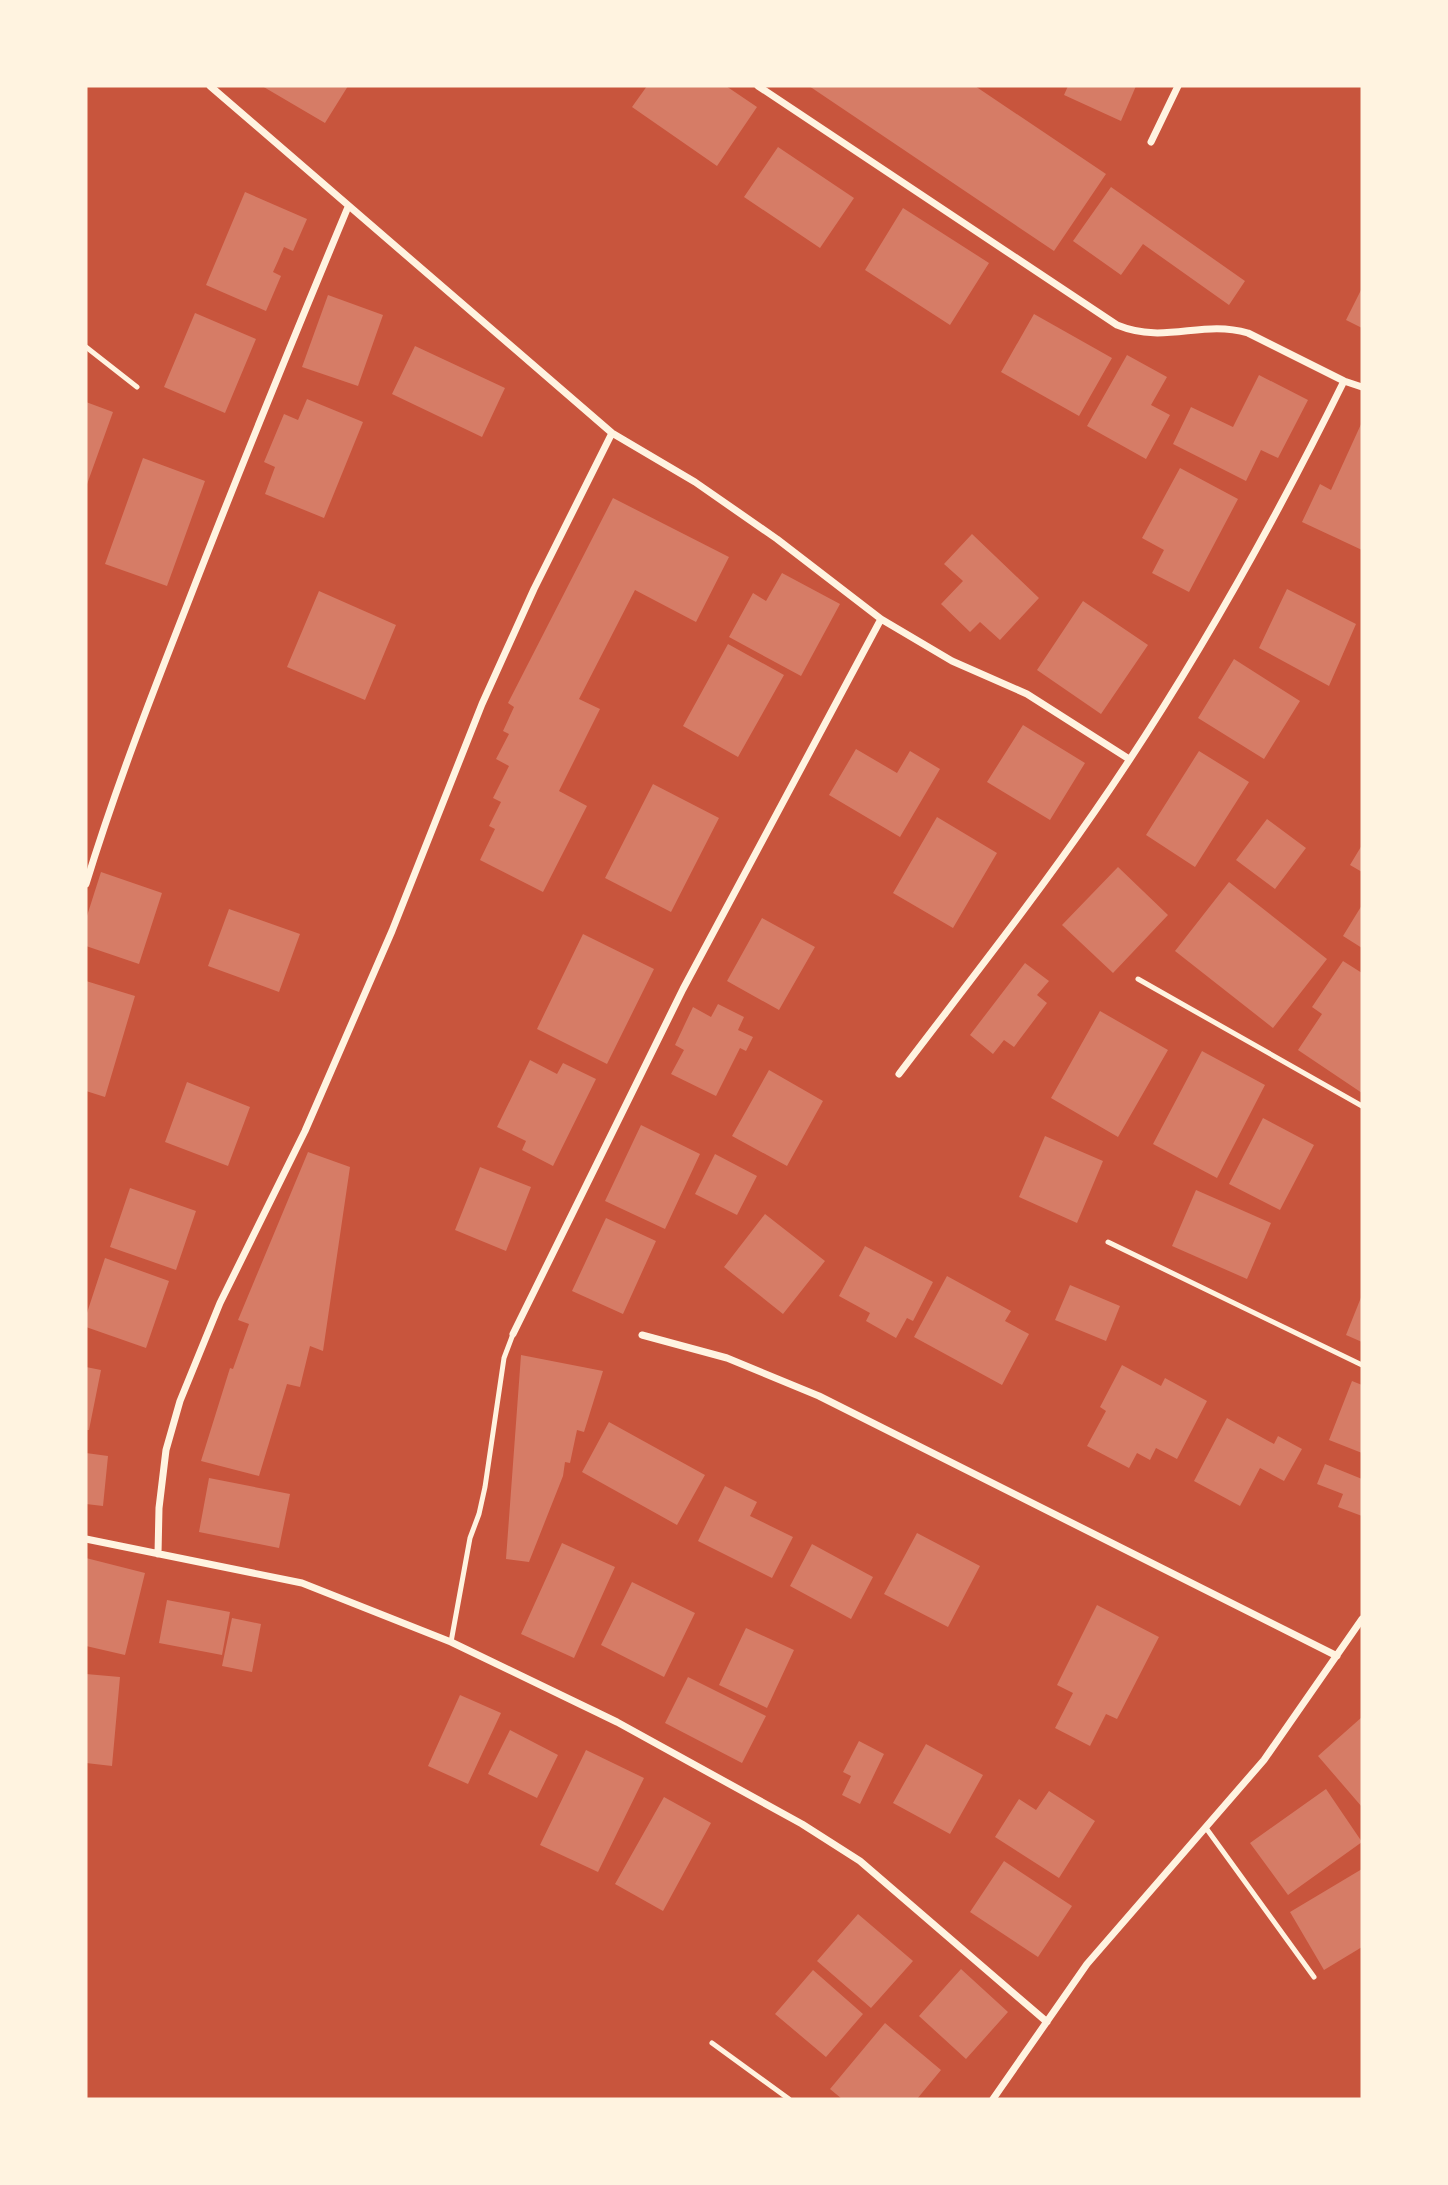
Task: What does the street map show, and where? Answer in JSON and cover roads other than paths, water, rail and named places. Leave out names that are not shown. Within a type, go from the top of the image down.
[{"type":"street","points":[[210,86],[612,433],[695,482],[777,539],[881,619],[952,661],[1027,694],[1129,759]]},
{"type":"street","points":[[758,86],[1117,325],[1136,333],[1153,334],[1217,327],[1248,332],[1344,381],[1362,387]]},
{"type":"street","points":[[1151,142],[1178,86]]},
{"type":"street","points":[[86,884],[134,743],[184,612],[348,207]]},
{"type":"street","points":[[899,1074],[1042,885],[1129,759],[1219,614],[1308,454],[1344,381]]},
{"type":"street","points":[[158,1554],[159,1508],[166,1450],[180,1401],[220,1303],[321,1094],[392,931],[482,704],[534,589],[612,433]]},
{"type":"street","points":[[513,1334],[683,989],[881,619]]},
{"type":"street","points":[[642,1335],[727,1358],[819,1396],[1337,1656]]},
{"type":"street","points":[[86,1539],[302,1583],[451,1642],[617,1722],[802,1824],[860,1861],[1046,2022]]},
{"type":"street","points":[[993,2099],[1087,1964],[1264,1760],[1362,1619]]},
{"type":"lane","points":[[86,347],[136,387]]},
{"type":"lane","points":[[1138,979],[1362,1106]]},
{"type":"lane","points":[[1108,1242],[1362,1364]]},
{"type":"lane","points":[[451,1642],[470,1538],[485,1487],[504,1358],[513,1334]]},
{"type":"lane","points":[[1206,1828],[1314,1977]]},
{"type":"lane","points":[[712,2043],[789,2099]]}]
